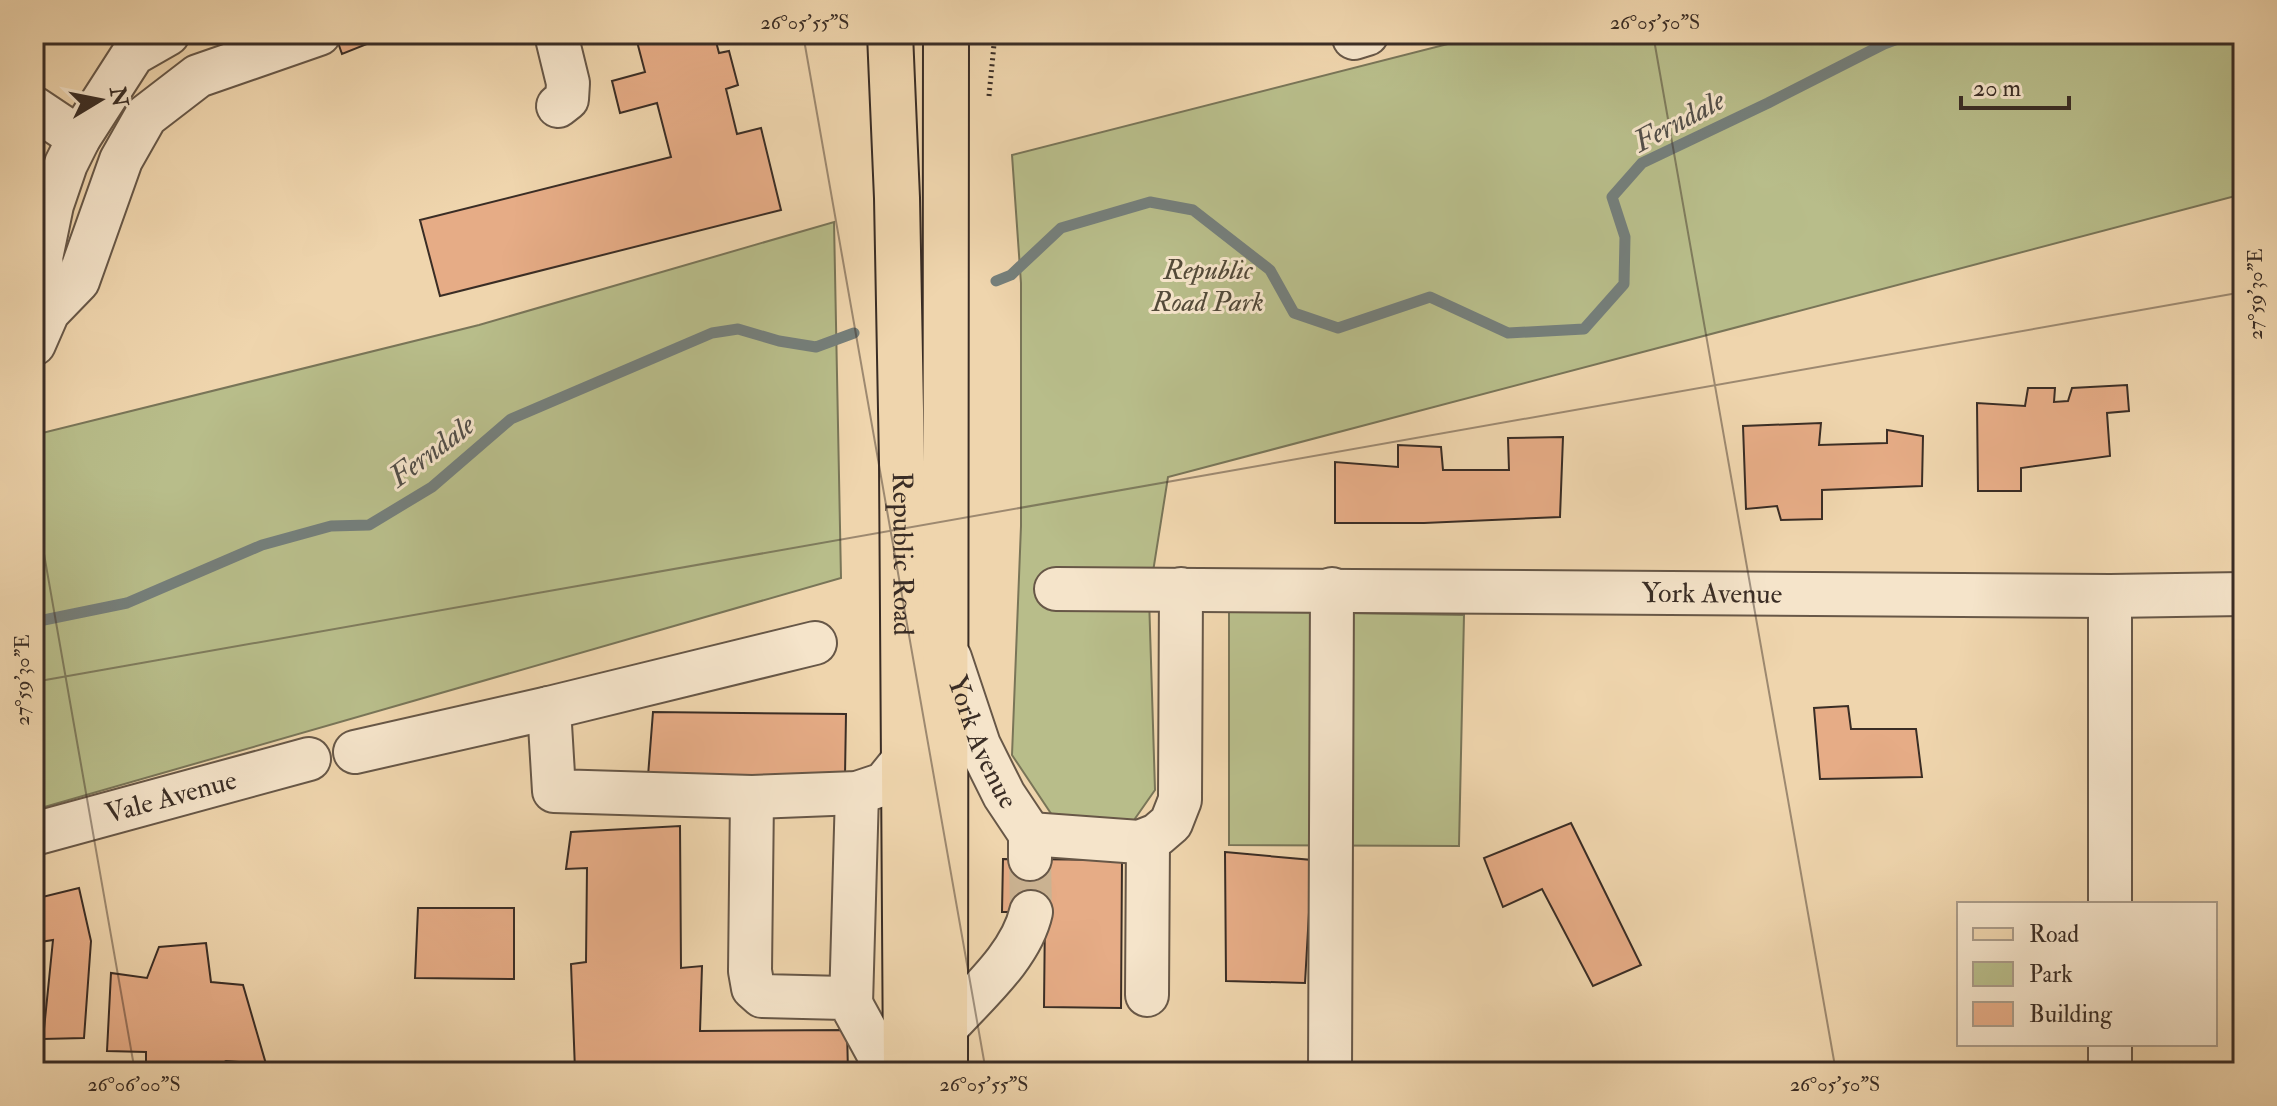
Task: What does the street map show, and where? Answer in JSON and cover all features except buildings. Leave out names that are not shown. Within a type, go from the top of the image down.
[{"type":"main road","points":[[862,34],[897,198]]},
{"type":"main road","name":"Republic Road","points":[[890,34],[897,198],[905,758],[919,1071]]},
{"type":"main road","name":"Republic Road","points":[[919,1071],[945,1029],[946,34]]},
{"type":"street","points":[[41,328],[44,236],[66,164],[79,138],[133,54],[168,34]]},
{"type":"street","points":[[41,328],[78,281],[121,160],[146,116],[198,76],[319,34]]},
{"type":"street","points":[[556,34],[568,83],[567,99],[558,106]]},
{"type":"street","points":[[34,108],[79,138]]},
{"type":"street","name":"York Avenue","points":[[1056,589],[2110,596],[2243,594]]},
{"type":"street","points":[[1147,995],[1148,840],[1171,823],[1180,800],[1181,589]]},
{"type":"street","points":[[1330,1072],[1332,589]]},
{"type":"street","points":[[2110,596],[2110,902]]},
{"type":"street","points":[[355,752],[815,643]]},
{"type":"street","name":"York Avenue","points":[[946,644],[979,745],[1030,847],[1148,840]]},
{"type":"street","points":[[549,708],[554,791],[752,797],[857,793],[884,784],[905,758]]},
{"type":"street","name":"Vale Avenue","points":[[34,834],[309,759]]},
{"type":"street","points":[[851,1004],[857,793]]},
{"type":"street","points":[[752,797],[750,971],[753,988],[762,996],[844,998],[851,1004],[880,1057],[919,1071]]},
{"type":"street","points":[[945,1029],[1010,957],[1027,931],[1031,912]]},
{"type":"green space","name":"Republic Road Park","points":[[1487,34],[2243,34],[2243,194],[1168,477],[1149,597],[1155,790],[1134,820],[1054,818],[1012,755],[1021,526],[1021,283],[1012,155]]},
{"type":"green space","points":[[834,222],[841,578],[34,810],[34,435],[479,325]]},
{"type":"green space","points":[[1229,611],[1464,615],[1459,846],[1229,845]]},
{"type":"waterway","name":"Ferndale","points":[[996,281],[1011,275],[1061,228],[1150,202],[1193,210],[1270,270],[1294,313],[1338,328],[1430,297],[1508,333],[1584,329],[1624,284],[1625,237],[1612,197],[1642,163],[1884,44],[1911,34]]},
{"type":"waterway","name":"Ferndale","points":[[34,622],[127,603],[262,545],[331,526],[369,525],[432,487],[511,419],[712,333],[738,329],[779,341],[816,347],[854,333]]},
{"type":"tunnel","points":[[1030,859],[1031,912]]}]
